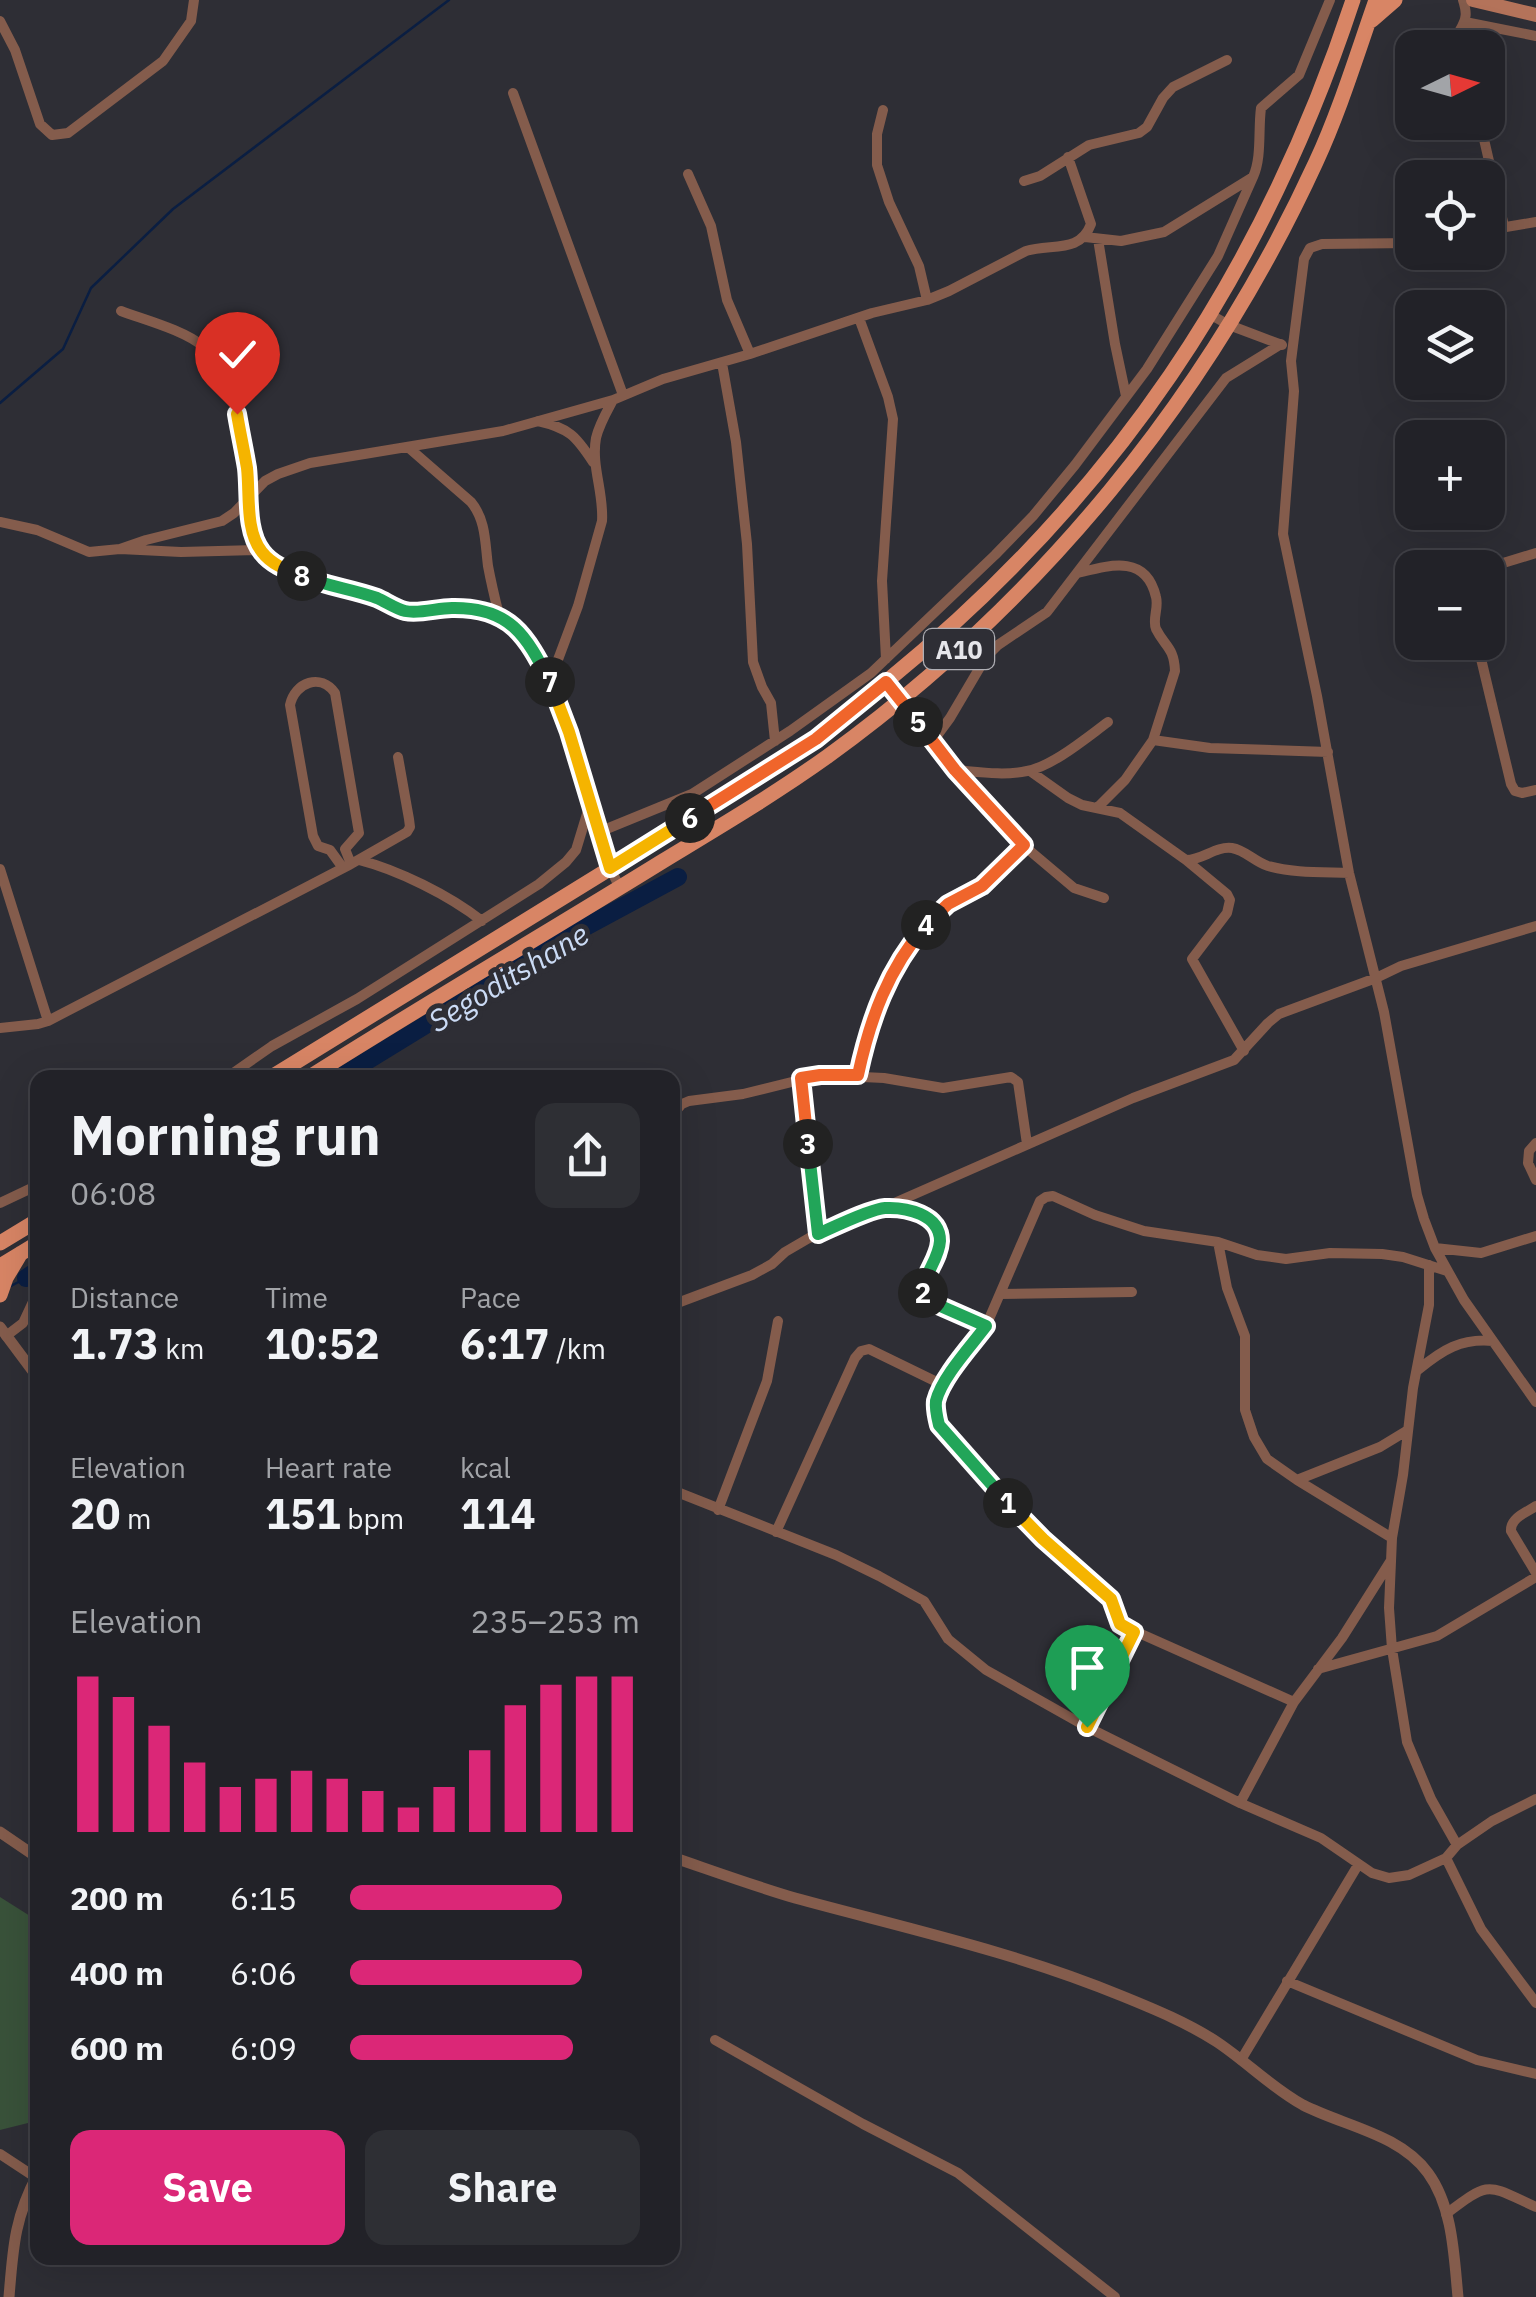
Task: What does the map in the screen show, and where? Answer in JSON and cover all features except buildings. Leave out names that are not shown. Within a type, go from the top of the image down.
[{"type":"main road","name":"A10","points":[[283,1070],[816,739],[959,621],[1062,516],[1138,424],[1211,315],[1285,171],[1354,0]]},
{"type":"main road","name":"A10","points":[[321,1070],[795,779],[902,700],[994,616],[1077,532],[1156,433],[1230,325],[1316,162],[1376,0]]},
{"type":"main road","points":[[1366,27],[1395,0]]},
{"type":"main road","points":[[1472,0],[1536,15]]},
{"type":"main road","points":[[676,827],[687,846]]},
{"type":"main road","points":[[0,1243],[30,1225]]},
{"type":"main road","points":[[0,1266],[30,1247]]},
{"type":"main road","points":[[0,1294],[20,1253]]},
{"type":"street","points":[[0,21],[15,50],[40,124],[52,135],[61,135],[163,61],[191,21],[194,0]]},
{"type":"street","points":[[598,832],[692,794],[836,698],[886,659],[1033,516],[1158,354],[1218,256],[1256,169],[1261,108],[1299,74],[1330,0]]},
{"type":"street","points":[[1460,30],[1467,13],[1463,0]]},
{"type":"street","points":[[1465,22],[1536,36]]},
{"type":"street","points":[[1024,181],[1040,176],[1098,141],[1139,133],[1174,87],[1227,60]]},
{"type":"street","points":[[513,93],[618,398]]},
{"type":"street","points":[[883,110],[877,134],[877,164],[889,202],[918,266],[926,300]]},
{"type":"street","points":[[1068,157],[1092,224],[1126,396]]},
{"type":"street","points":[[688,174],[712,226],[728,300],[750,354]]},
{"type":"street","points":[[120,550],[222,521],[265,481],[310,463],[503,431],[926,300],[1026,251],[1070,246],[1092,238],[1122,241],[1164,232],[1252,177]]},
{"type":"street","points":[[1505,226],[1536,222]]},
{"type":"street","points":[[1395,243],[1322,244],[1310,248],[1304,259],[1286,346],[1294,390],[1283,534],[1417,1195],[1435,1248],[1464,1300],[1536,1402]]},
{"type":"street","points":[[120,311],[202,344],[225,370],[232,386],[247,468],[253,535],[259,550],[281,568],[405,611],[472,608],[499,615],[528,643],[550,681],[610,868],[620,888]]},
{"type":"street","points":[[1211,315],[1286,346]]},
{"type":"street","points":[[859,318],[893,419],[882,581],[886,659]]},
{"type":"street","points":[[933,741],[986,657],[1047,612],[1226,378],[1286,346]]},
{"type":"street","points":[[722,363],[736,442],[747,544],[752,662],[772,704],[775,741]]},
{"type":"street","points":[[550,681],[578,606],[602,521],[595,443],[598,429],[618,398]]},
{"type":"street","points":[[537,420],[568,430],[596,466]]},
{"type":"street","points":[[409,448],[478,511],[499,615]]},
{"type":"street","points":[[0,522],[38,530],[89,552],[259,550]]},
{"type":"street","points":[[1505,562],[1536,553]]},
{"type":"street","points":[[1077,573],[1122,564],[1145,575],[1157,600],[1156,628],[1172,652],[1175,671],[1153,740],[1125,780],[1097,808]]},
{"type":"street","points":[[1480,660],[1511,784],[1522,793],[1536,790]]},
{"type":"street","points":[[886,682],[955,770],[1024,845],[1074,888],[1104,898]]},
{"type":"street","points":[[351,864],[345,849],[359,833],[336,693],[330,686],[306,683],[294,692],[290,705],[312,836],[318,846],[351,864],[395,872],[482,921]]},
{"type":"street","points":[[955,770],[1030,771],[1108,722]]},
{"type":"street","points":[[1153,740],[1210,748],[1328,752]]},
{"type":"street","points":[[0,1028],[48,1021],[407,832],[410,827],[398,756]]},
{"type":"street","points":[[1030,771],[1068,798],[1120,813],[1227,894],[1227,913],[1192,959],[1244,1051]]},
{"type":"street","points":[[238,1070],[538,884],[573,854],[591,803]]},
{"type":"street","points":[[858,1075],[870,1024],[904,952],[936,912],[982,886],[1024,845]]},
{"type":"street","points":[[1186,860],[1197,860],[1226,848],[1281,869],[1349,873]]},
{"type":"street","points":[[0,869],[48,1021]]},
{"type":"street","points":[[680,1302],[752,1276],[793,1246],[818,1234],[1133,1098],[1234,1060],[1279,1014],[1401,966],[1536,926]]},
{"type":"street","points":[[680,1106],[820,1075],[858,1075],[943,1088],[1011,1078],[1018,1082],[1027,1144]]},
{"type":"street","points":[[801,1078],[818,1234]]},
{"type":"street","points":[[1536,1143],[1529,1151],[1528,1162],[1536,1180]]},
{"type":"street","points":[[0,1203],[30,1190]]},
{"type":"street","points":[[1294,1702],[1120,1624],[1111,1599],[1043,1539],[939,1425],[936,1400],[986,1326],[1040,1201],[1046,1197],[1053,1196],[1094,1215],[1144,1231],[1218,1242],[1257,1254],[1286,1259],[1382,1254],[1448,1272]]},
{"type":"street","points":[[883,1208],[923,1214],[932,1221],[940,1242],[923,1293],[929,1301],[986,1326]]},
{"type":"street","points":[[1435,1248],[1481,1252],[1536,1236]]},
{"type":"street","points":[[1218,1242],[1226,1288],[1245,1336],[1248,1424],[1267,1459],[1392,1538]]},
{"type":"street","points":[[1430,1265],[1429,1305],[1392,1538],[1388,1608],[1408,1742],[1431,1800],[1458,1846]]},
{"type":"street","points":[[1000,1294],[1132,1292]]},
{"type":"street","points":[[30,1308],[23,1322],[3,1331],[30,1367]]},
{"type":"street","points":[[718,1510],[768,1381],[778,1321]]},
{"type":"street","points":[[1416,1371],[1451,1346],[1465,1341],[1493,1341]]},
{"type":"street","points":[[776,1532],[861,1351],[870,1349],[943,1385]]},
{"type":"street","points":[[1297,1480],[1380,1447],[1408,1430]]},
{"type":"street","points":[[680,1493],[836,1555],[924,1601],[948,1639],[986,1670],[1087,1727],[1240,1803],[1321,1838],[1372,1873],[1389,1878],[1409,1875],[1446,1858],[1492,1820],[1536,1799]]},
{"type":"street","points":[[1318,1669],[1450,1631],[1536,1575],[1510,1526],[1536,1506]]},
{"type":"street","points":[[1240,1803],[1294,1702],[1357,1616],[1391,1560]]},
{"type":"street","points":[[1087,1727],[1134,1632]]},
{"type":"street","points":[[0,1832],[30,1853]]},
{"type":"street","points":[[1446,1858],[1481,1928],[1536,2003]]},
{"type":"street","points":[[680,1860],[790,1896],[1017,1957],[1124,1996],[1186,2024],[1299,2102],[1408,2152],[1430,2175],[1446,2214],[1458,2297]]},
{"type":"street","points":[[1241,2060],[1358,1866]]},
{"type":"street","points":[[1287,1981],[1477,2060],[1536,2074]]},
{"type":"street","points":[[715,2040],[958,2173],[1115,2297]]},
{"type":"street","points":[[0,2154],[30,2172]]},
{"type":"street","points":[[1446,2214],[1481,2189],[1491,2188],[1536,2207]]},
{"type":"street","points":[[9,2297],[16,2225],[30,2191]]},
{"type":"green space","points":[[0,1897],[30,1916],[30,2119],[0,2130]]},
{"type":"waterway","points":[[0,403],[63,349],[91,288],[173,209],[449,0]]},
{"type":"waterway","name":"Segoditshane","points":[[352,1070],[587,926],[678,877]]},
{"type":"waterway","name":"Segoditshane","points":[[26,1278],[30,1275]]},
{"type":"waterway","name":"Segoditshane","points":[[9,1287],[26,1278]]},
{"type":"route","points":[[237,414],[253,535],[268,559],[309,579],[405,611],[472,608],[499,615],[528,643],[550,681],[569,732],[610,868],[785,760],[886,682],[955,770],[1024,845],[982,886],[936,912],[904,952],[870,1024],[858,1075],[801,1078],[818,1234],[883,1208],[923,1214],[932,1221],[940,1242],[923,1293],[929,1301],[986,1326],[943,1385],[936,1400],[939,1425],[1043,1539],[1111,1599],[1120,1624],[1134,1632],[1087,1727]]}]
